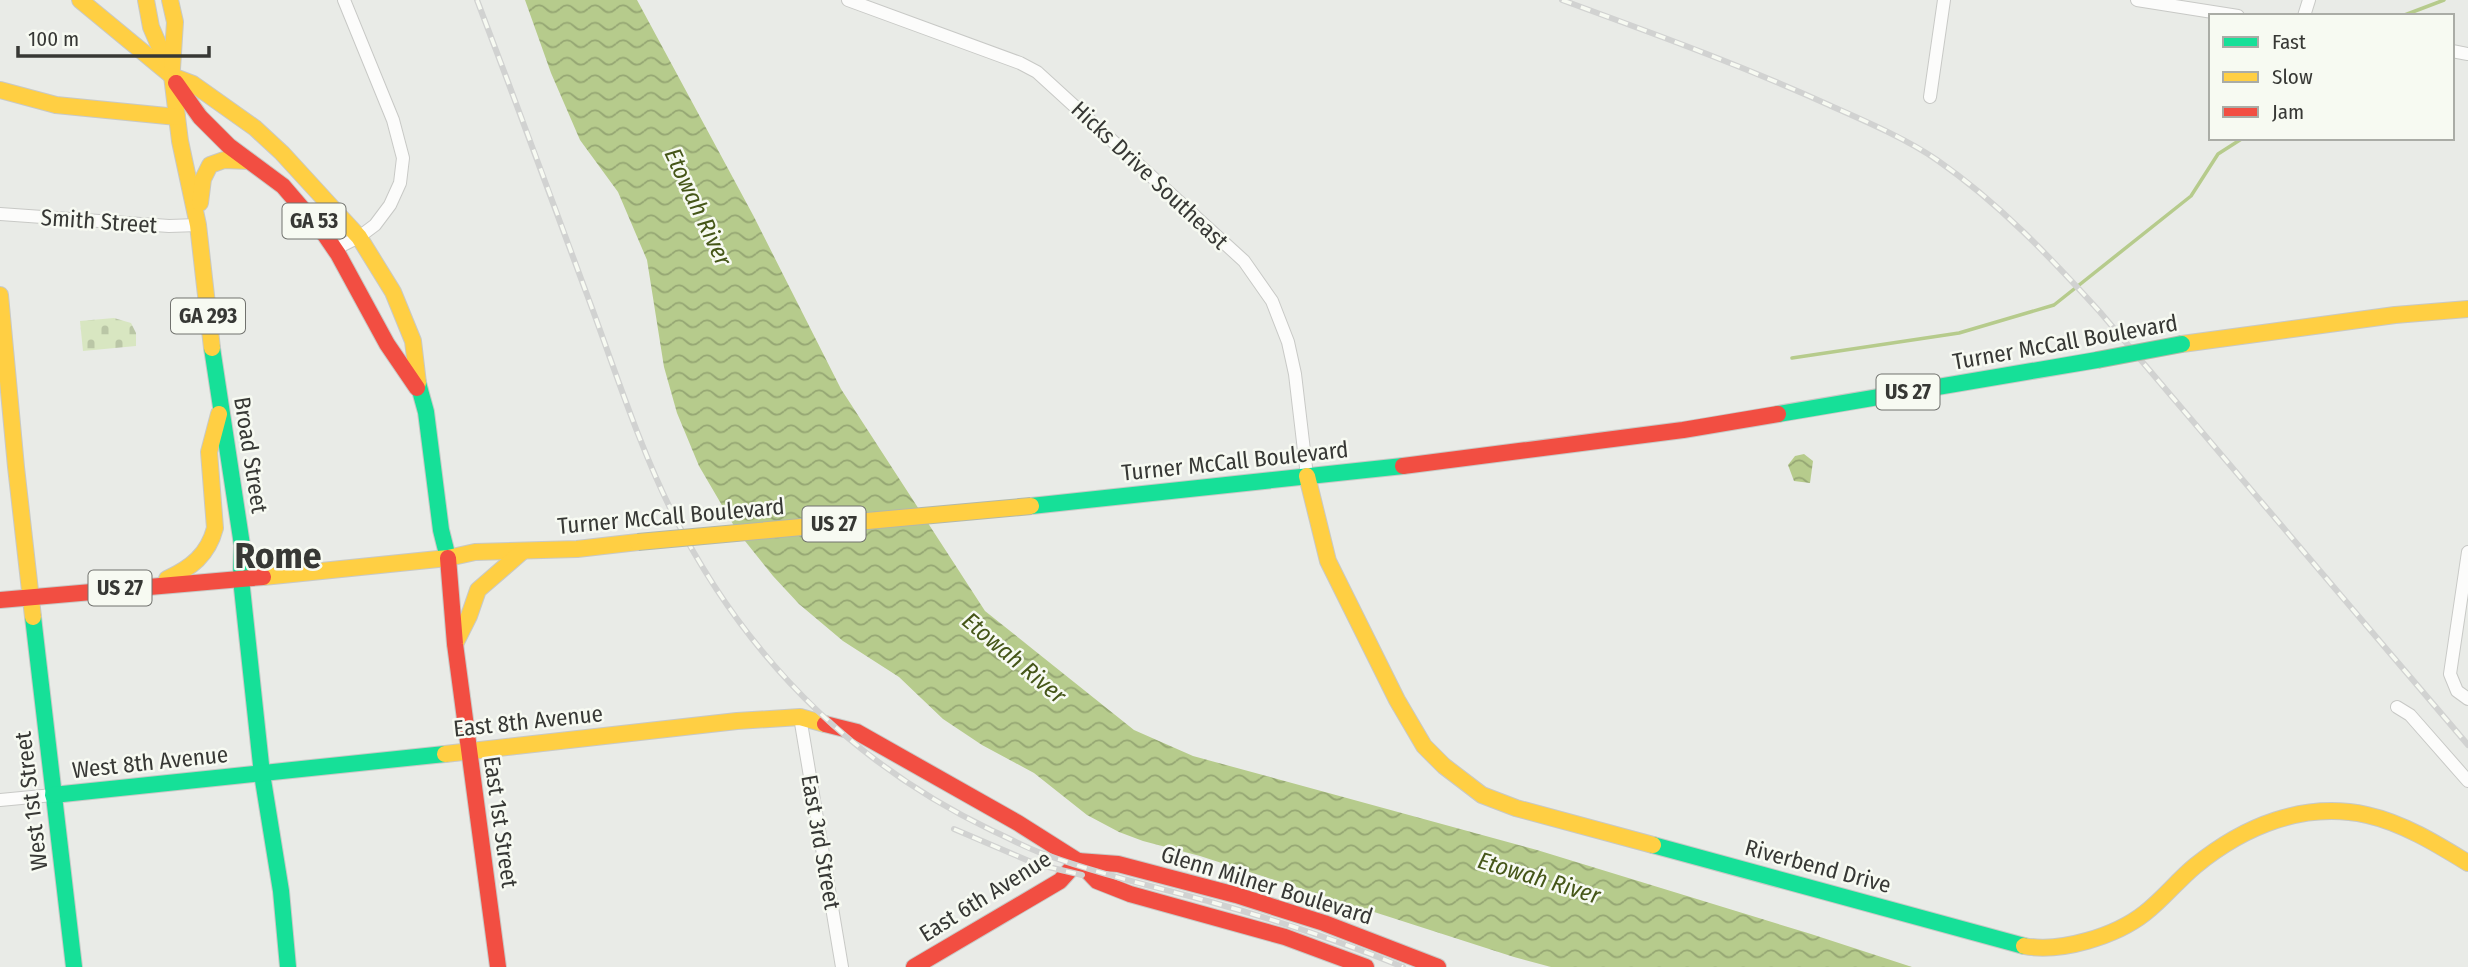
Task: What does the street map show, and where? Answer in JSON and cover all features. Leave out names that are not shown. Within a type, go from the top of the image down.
[{"type":"main road","name":"GA 53","points":[[80,0],[172,76],[200,117],[229,146],[283,187],[312,219],[335,249],[387,344],[421,394]]},
{"type":"main road","name":"GA 293","points":[[146,0],[151,27],[172,76]]},
{"type":"main road","name":"GA 293","points":[[170,0],[174,22],[172,76]]},
{"type":"main road","name":"GA 53","points":[[172,76],[193,84],[255,128],[282,153],[359,237],[393,292],[413,341],[433,454],[441,530],[449,558]]},
{"type":"main road","name":"Broad Street","points":[[172,76],[177,117],[198,225],[213,359],[242,545],[241,579],[262,774],[281,891],[288,967]]},
{"type":"main road","points":[[0,90],[55,105],[177,117]]},
{"type":"main road","points":[[198,225],[202,177],[206,167],[221,160],[250,162]]},
{"type":"main road","name":"West 1st Street","points":[[0,295],[31,596],[74,967]]},
{"type":"main road","name":"Turner McCall Boulevard","points":[[0,600],[449,558],[475,552],[577,549],[1031,506],[1470,459],[1683,430],[2182,344],[2395,315],[2468,309]]},
{"type":"main road","points":[[155,585],[191,569],[204,555],[213,539],[215,528],[209,452],[221,406]]},
{"type":"main road","name":"Riverbend Drive","points":[[1307,476],[1328,561],[1396,701],[1424,746],[1451,772],[1482,795],[1516,808],[2028,947],[2055,947],[2092,941],[2125,928],[2154,906],[2192,869],[2223,844],[2269,821],[2295,814],[2339,811],[2369,816],[2423,838],[2468,863]]},
{"type":"main road","points":[[454,644],[469,616],[478,590],[523,551]]},
{"type":"main road","name":"East 1st Street","points":[[449,558],[454,644],[498,967]]},
{"type":"main road","name":"East 8th Avenue","points":[[262,774],[737,721],[800,717]]},
{"type":"main road","name":"Glenn Milner Boulevard","points":[[800,717],[857,732],[1018,823],[1078,861],[1097,881],[1130,894],[1285,937],[1366,967]]},
{"type":"main road","name":"West 8th Avenue","points":[[53,795],[262,774]]},
{"type":"main road","name":"Glenn Milner Boulevard","points":[[1078,861],[1118,864],[1236,895],[1324,923],[1438,967]]},
{"type":"main road","name":"East 6th Avenue","points":[[914,967],[938,961],[1028,898],[1060,881],[1078,861]]},
{"type":"street","points":[[335,249],[375,225],[390,205],[400,183],[403,158],[393,120],[344,0]]},
{"type":"street","name":"Hicks Drive Southeast","points":[[848,0],[1020,63],[1037,72],[1244,261],[1272,301],[1288,342],[1295,374],[1307,476]]},
{"type":"street","points":[[1930,97],[1944,0]]},
{"type":"street","points":[[2137,0],[2225,14]]},
{"type":"street","name":"Smith Street","points":[[0,214],[169,226],[198,225]]},
{"type":"street","points":[[2468,552],[2450,674],[2457,691],[2468,699]]},
{"type":"street","points":[[2397,707],[2410,715],[2468,781]]},
{"type":"street","name":"East 3rd Street","points":[[800,717],[842,967]]},
{"type":"street","name":"West 8th Avenue","points":[[0,800],[53,795]]},
{"type":"green space","points":[[114,318],[131,323],[136,333],[136,346],[83,351],[80,321]]},
{"type":"water","name":"Etowah River","points":[[525,0],[637,0],[753,215],[841,389],[985,611],[1134,730],[1193,756],[1537,850],[1912,967],[1551,967],[1119,832],[1087,815],[1034,773],[982,745],[943,719],[899,677],[843,641],[799,604],[737,531],[699,466],[677,413],[664,367],[647,260],[618,192],[580,140],[551,73]]},
{"type":"water","points":[[1804,454],[1813,461],[1810,483],[1794,481],[1788,465],[1795,456]]},
{"type":"waterway","points":[[2407,14],[2444,0]]},
{"type":"waterway","points":[[1792,358],[1959,333],[2054,305],[2191,196],[2218,154],[2240,140]]},
{"type":"railway","points":[[477,0],[660,487],[701,565],[733,613],[768,658],[806,699],[847,737],[892,772],[940,803],[1031,849],[1106,874],[1284,924],[1403,967]]},
{"type":"railway","points":[[1562,0],[1730,63],[1870,123],[1925,152],[1982,194],[2043,251],[2100,312],[2468,745]]},
{"type":"railway","points":[[954,829],[1036,864],[1082,875]]},
{"type":"traffic: fast","points":[[2097,360],[2182,344]]},
{"type":"traffic: fast","points":[[212,348],[242,545],[241,579]]},
{"type":"traffic: fast","points":[[1778,414],[2097,360]]},
{"type":"traffic: fast","points":[[418,383],[426,412],[441,530],[448,558]]},
{"type":"traffic: fast","points":[[1031,506],[1403,466]]},
{"type":"traffic: fast","points":[[241,579],[262,774],[281,891],[288,967]]},
{"type":"traffic: fast","points":[[33,617],[74,967]]},
{"type":"traffic: fast","points":[[53,795],[445,754]]},
{"type":"traffic: fast","points":[[1653,845],[2024,946]]},
{"type":"traffic: slow","points":[[80,0],[172,76],[193,84],[255,128],[282,153],[359,237],[393,292],[413,341],[418,383]]},
{"type":"traffic: slow","points":[[146,0],[151,27],[172,76]]},
{"type":"traffic: slow","points":[[170,0],[175,22],[172,69]]},
{"type":"traffic: slow","points":[[172,76],[180,141],[198,225],[212,348]]},
{"type":"traffic: slow","points":[[0,90],[56,105],[177,117]]},
{"type":"traffic: slow","points":[[200,203],[203,179],[210,165],[224,160],[249,161]]},
{"type":"traffic: slow","points":[[0,295],[33,617]]},
{"type":"traffic: slow","points":[[2182,344],[2395,315],[2468,309]]},
{"type":"traffic: slow","points":[[167,579],[197,560],[208,546],[215,528],[209,452],[219,414]]},
{"type":"traffic: slow","points":[[1307,476],[1328,561],[1397,700],[1424,746],[1444,766],[1482,795],[1516,808],[1653,845]]},
{"type":"traffic: slow","points":[[638,542],[1031,506]]},
{"type":"traffic: slow","points":[[263,577],[448,558],[475,552],[577,549],[638,542]]},
{"type":"traffic: slow","points":[[455,644],[478,590],[523,551]]},
{"type":"traffic: slow","points":[[445,754],[737,721],[800,717],[825,724]]},
{"type":"traffic: slow","points":[[2024,946],[2039,948],[2071,945],[2119,929],[2145,913],[2188,872],[2234,839],[2276,820],[2298,814],[2320,811],[2367,815],[2394,823],[2468,863]]},
{"type":"traffic: jam","points":[[176,83],[200,117],[229,146],[283,186],[325,235],[387,344],[417,388]]},
{"type":"traffic: jam","points":[[1403,466],[1683,430],[1778,414]]},
{"type":"traffic: jam","points":[[448,558],[455,644],[498,967]]},
{"type":"traffic: jam","points":[[0,600],[263,577]]},
{"type":"traffic: jam","points":[[825,724],[857,732],[1018,823],[1078,861],[1097,881],[1130,894],[1285,937],[1366,967]]},
{"type":"traffic: jam","points":[[1078,861],[1118,864],[1236,895],[1324,923],[1438,967]]},
{"type":"traffic: jam","points":[[914,967],[1060,881],[1078,861]]},
{"type":"district","name":"Rome","points":[[278,555]]}]
